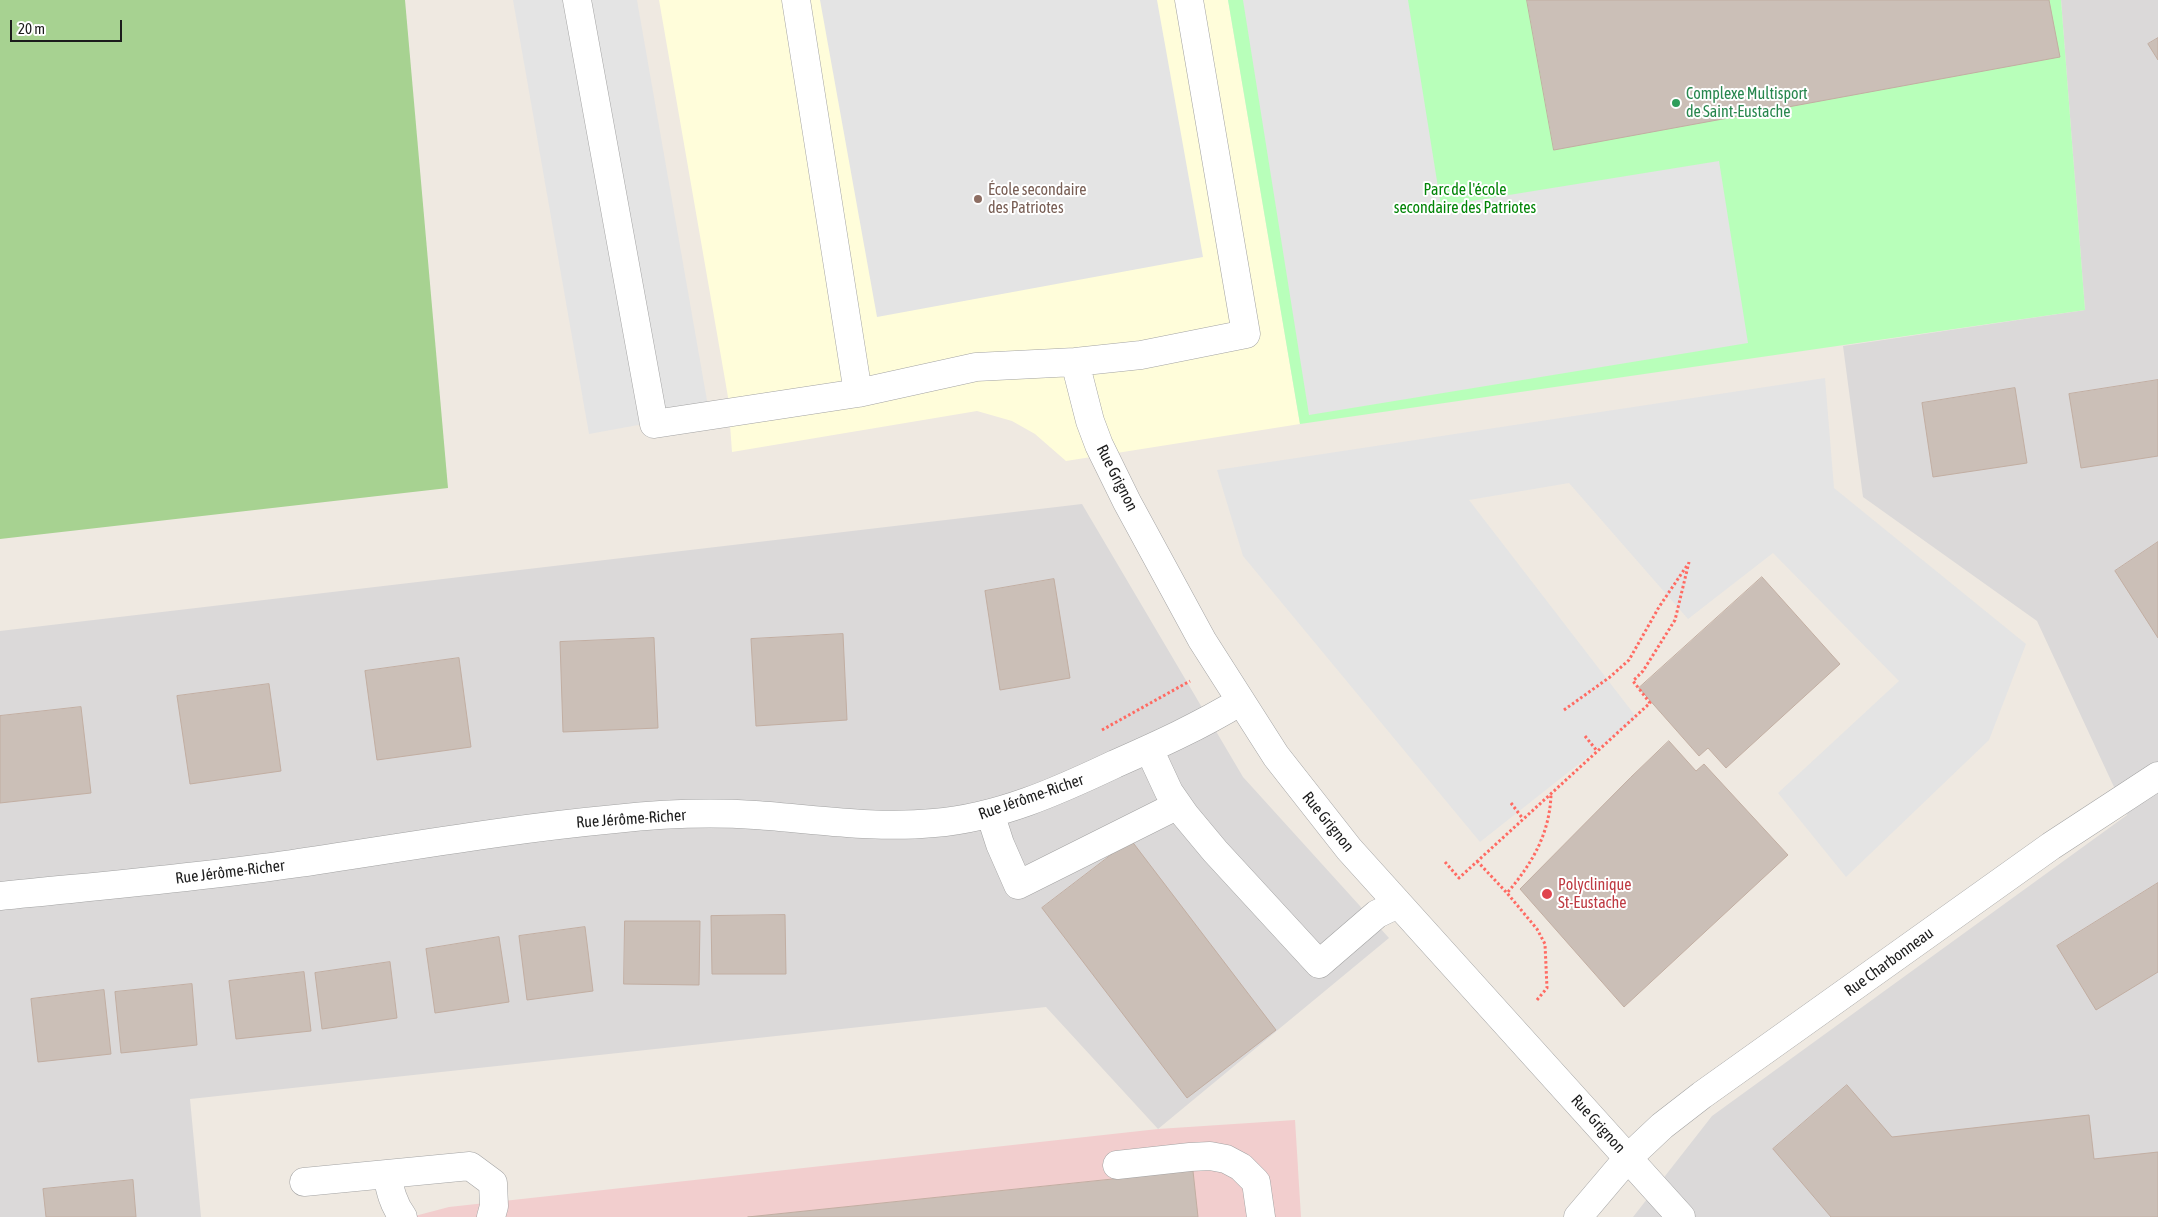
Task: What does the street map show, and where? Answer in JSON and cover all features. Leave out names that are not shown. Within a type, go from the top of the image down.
[{"type":"street","points":[[578,0],[654,424],[858,393],[976,367],[1075,362],[1140,356],[1246,334],[1188,0]]},
{"type":"street","points":[[796,0],[858,393]]},
{"type":"street","name":"Rue Grignon","points":[[1075,362],[1090,421],[1111,470],[1202,640],[1301,790],[1349,849],[1681,1217]]},
{"type":"street","name":"Rue Jérôme-Richer","points":[[0,896],[183,878],[619,818],[711,814],[754,815],[857,824],[898,825],[933,824],[964,820],[1038,798],[1184,734],[1241,701]]},
{"type":"street","points":[[1149,749],[1169,792],[1178,805],[1215,851],[1320,964],[1377,914],[1398,904]]},
{"type":"street","name":"Rue Charbonneau","points":[[1578,1217],[1628,1158],[1662,1126],[1702,1095],[2051,846],[2158,776]]},
{"type":"street","points":[[990,813],[1000,844],[1018,885],[1178,805]]},
{"type":"street","points":[[1116,1165],[1190,1157],[1210,1156],[1226,1159],[1240,1167],[1256,1182],[1261,1217]]},
{"type":"street","points":[[304,1182],[470,1166],[493,1183],[494,1206],[491,1217]]},
{"type":"street","points":[[387,1174],[391,1194],[398,1210],[404,1217]]},
{"type":"path","points":[[1445,862],[1459,878],[1650,703],[1633,681],[1643,671],[1675,620],[1690,562],[1659,606],[1629,660],[1610,677],[1564,710]]},
{"type":"path","points":[[1585,736],[1597,751]]},
{"type":"path","points":[[1507,893],[1524,873],[1538,849],[1550,814],[1551,793]]},
{"type":"path","points":[[1511,803],[1523,819]]},
{"type":"path","points":[[1477,861],[1537,929],[1545,944],[1547,988],[1537,1000]]},
{"type":"shaded area","points":[[513,0],[637,0],[709,412],[589,434]]},
{"type":"shaded area","name":"École secondaire des Patriotes","points":[[659,0],[1228,0],[1300,424],[1066,461],[1035,434],[1012,421],[977,411],[732,452],[728,397]]},
{"type":"shaded area","points":[[820,0],[1157,0],[1203,257],[877,317]]},
{"type":"shaded area","points":[[1243,0],[1408,0],[1441,206],[1719,161],[1748,343],[1309,415]]},
{"type":"shaded area","points":[[2061,0],[2158,0],[2158,1217],[1633,1217],[1712,1116],[2127,815],[2037,621],[1863,497],[1843,346],[2085,310]]},
{"type":"shaded area","points":[[1825,378],[1834,488],[2026,644],[1989,740],[1846,877],[1778,793],[1899,681],[1773,553],[1688,619],[1569,483],[1469,500],[1637,718],[1480,842],[1243,556],[1217,470]]},
{"type":"shaded area","points":[[1082,504],[1243,777],[1389,938],[1158,1129],[1046,1007],[190,1099],[201,1217],[0,1217],[0,631]]},
{"type":"shaded area","points":[[1295,1120],[1301,1217],[411,1217],[449,1207],[1158,1129]]},
{"type":"green space","points":[[0,0],[405,0],[448,488],[0,539]]},
{"type":"green space","name":"Parc de l'école secondaire des Patriotes","points":[[1228,0],[2061,0],[2085,310],[1300,424]]},
{"type":"building","name":"Complexe Multisport de Saint-Eustache","points":[[1527,0],[2049,0],[2060,57],[1554,150]]},
{"type":"building","points":[[2158,38],[2158,60],[2148,44]]},
{"type":"building","points":[[2158,380],[2158,456],[2081,468],[2069,394]]},
{"type":"building","points":[[2015,388],[2027,463],[1933,477],[1922,403]]},
{"type":"building","points":[[2158,542],[2158,638],[2115,571]]},
{"type":"building","points":[[1762,577],[1840,664],[1726,768],[1708,748],[1699,756],[1639,688]]},
{"type":"building","points":[[1054,579],[1070,678],[1000,690],[985,591]]},
{"type":"building","points":[[843,634],[847,720],[756,726],[751,639]]},
{"type":"building","points":[[654,638],[658,728],[563,732],[560,642]]},
{"type":"building","points":[[459,658],[471,747],[377,760],[365,671]]},
{"type":"building","points":[[269,684],[281,771],[190,784],[177,696]]},
{"type":"building","points":[[81,707],[91,793],[0,803],[0,716]]},
{"type":"building","name":"Polyclinique St-Eustache","points":[[1669,741],[1696,771],[1704,764],[1788,855],[1624,1007],[1520,889]]},
{"type":"building","points":[[1131,840],[1276,1030],[1187,1098],[1042,908]]},
{"type":"building","points":[[2158,883],[2158,972],[2096,1010],[2057,946]]},
{"type":"building","points":[[785,915],[786,974],[712,974],[711,916]]},
{"type":"building","points":[[625,921],[700,921],[699,985],[624,984]]},
{"type":"building","points":[[585,927],[593,991],[527,1000],[519,936]]},
{"type":"building","points":[[499,937],[509,1002],[435,1013],[426,949]]},
{"type":"building","points":[[390,962],[397,1018],[322,1029],[315,973]]},
{"type":"building","points":[[304,972],[311,1031],[236,1039],[229,981]]},
{"type":"building","points":[[192,984],[197,1045],[121,1053],[115,992]]},
{"type":"building","points":[[104,990],[111,1054],[38,1062],[31,999]]},
{"type":"building","points":[[1847,1085],[1892,1137],[2089,1115],[2094,1159],[2158,1152],[2158,1217],[1831,1217],[1773,1149]]},
{"type":"building","points":[[1193,1171],[1198,1217],[748,1217]]},
{"type":"building","points":[[133,1180],[136,1217],[46,1217],[43,1189]]},
{"type":"place","name":"Complexe Multisport de Saint-Eustache","points":[[1676,103]]},
{"type":"place","name":"École secondaire des Patriotes","points":[[978,199]]},
{"type":"place","name":"Polyclinique St-Eustache","points":[[1547,894]]}]
